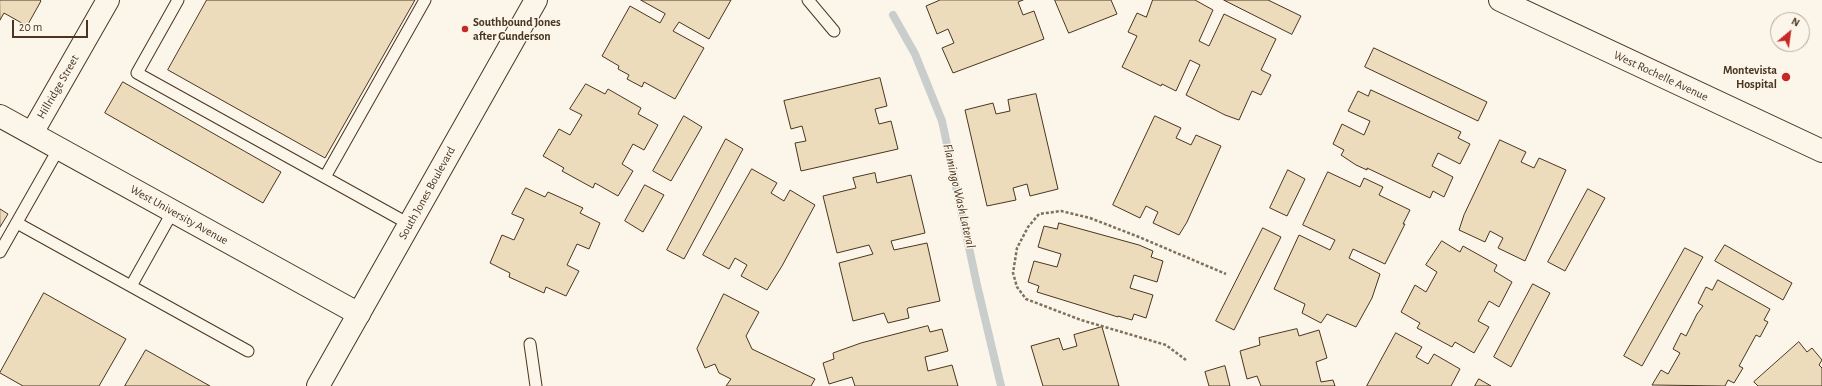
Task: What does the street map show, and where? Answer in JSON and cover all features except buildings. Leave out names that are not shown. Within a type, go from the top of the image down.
[{"type":"street","name":"Hillridge Street","points":[[32,133],[108,0]]},
{"type":"street","name":"South Jones Boulevard","points":[[318,386],[536,0]]},
{"type":"street","name":"West Rochelle Avenue","points":[[1500,0],[1822,151]]},
{"type":"street","name":"West University Avenue","points":[[0,116],[359,314]]},
{"type":"lane","points":[[178,0],[137,73],[409,224]]},
{"type":"lane","points":[[325,177],[425,0]]},
{"type":"lane","points":[[808,0],[834,31]]},
{"type":"lane","points":[[0,252],[59,148]]},
{"type":"lane","points":[[131,286],[173,211]]},
{"type":"lane","points":[[16,222],[248,351]]},
{"type":"lane","points":[[530,344],[536,386]]},
{"type":"path","points":[[1186,360],[1166,345],[1075,317],[1026,299],[1017,287],[1013,272],[1017,248],[1028,228],[1040,214],[1061,211],[1090,218],[1226,274]]},
{"type":"waterway","name":"Flamingo Wash Lateral","points":[[893,15],[915,54],[942,121],[977,285],[1001,386]]},
{"type":"place","name":"Southbound Jones after Gunderson","points":[[465,29]]},
{"type":"place","name":"Montevista Hospital","points":[[1786,77]]}]
